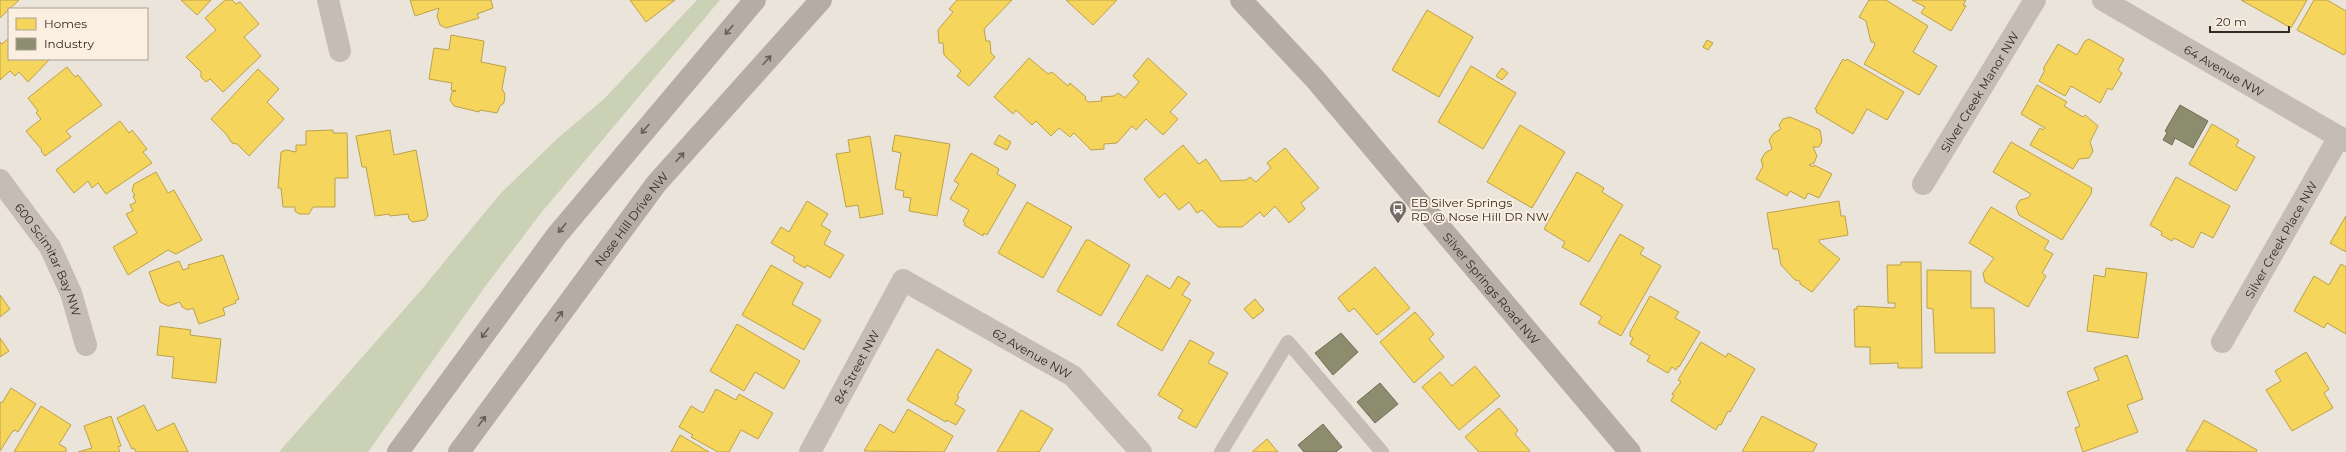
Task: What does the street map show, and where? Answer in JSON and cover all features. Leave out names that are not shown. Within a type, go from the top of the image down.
[{"type":"main road","points":[[398,452],[556,235],[755,0]]},
{"type":"main road","name":"Nose Hill Drive NW","points":[[459,452],[656,184],[821,0]]},
{"type":"main road","name":"Silver Springs Road NW","points":[[1241,0],[1315,79],[1630,452]]},
{"type":"street","points":[[328,0],[340,51]]},
{"type":"street","name":"Silver Creek Manor NW","points":[[1923,184],[2035,0]]},
{"type":"street","name":"64 Avenue NW","points":[[2103,0],[2342,139]]},
{"type":"street","name":"Silver Creek Place NW","points":[[2222,342],[2342,139]]},
{"type":"street","name":"600 Scimitar Bay NW","points":[[0,180],[50,247],[71,293],[86,345]]},
{"type":"street","name":"84 Street NW","points":[[810,452],[903,280]]},
{"type":"street","name":"62 Avenue NW","points":[[903,280],[1073,376],[1141,452]]},
{"type":"lane","points":[[1220,452],[1288,342],[1382,452]]},
{"type":"green space","points":[[697,0],[720,0],[541,213],[487,284],[368,452],[279,452],[422,289],[500,194],[558,138],[604,99]]},
{"type":"building: Homes","points":[[0,0],[19,0],[11,8],[8,8],[8,10],[0,18]]},
{"type":"building: Homes","points":[[181,0],[211,0],[197,15]]},
{"type":"building: Homes","points":[[225,0],[232,0],[236,4],[240,2],[259,24],[244,37],[261,56],[223,92],[210,79],[206,82],[201,77],[201,72],[186,57],[216,30],[205,18]]},
{"type":"building: Homes","points":[[410,0],[491,0],[493,8],[477,14],[479,18],[446,28],[440,25],[437,16],[439,8],[415,16]]},
{"type":"building: Homes","points":[[630,0],[675,0],[646,22]]},
{"type":"building: Homes","points":[[957,0],[1012,0],[984,29],[986,41],[990,41],[991,53],[995,57],[969,86],[957,76],[961,71],[944,55],[943,43],[939,43],[938,30],[953,12],[949,9]]},
{"type":"building: Homes","points":[[1066,0],[1117,0],[1093,25]]},
{"type":"building: Homes","points":[[1869,0],[1886,0],[1928,26],[1913,52],[1937,66],[1919,95],[1864,64],[1875,45],[1874,42],[1871,42],[1866,21],[1859,17]]},
{"type":"building: Homes","points":[[1912,0],[1966,0],[1963,5],[1966,6],[1951,31],[1921,13],[1925,7]]},
{"type":"building: Homes","points":[[2241,0],[2307,0],[2291,28]]},
{"type":"building: Homes","points":[[2314,0],[2327,0],[2346,11],[2346,52],[2344,55],[2297,30]]},
{"type":"building: Homes","points":[[1427,10],[1473,37],[1439,97],[1392,70]]},
{"type":"building: Homes","points":[[451,35],[484,41],[481,62],[506,67],[502,89],[505,94],[504,103],[500,106],[497,113],[480,110],[479,112],[454,106],[450,100],[452,92],[456,91],[451,90],[452,83],[429,79],[434,48],[449,50]]},
{"type":"building: Homes","points":[[8,39],[8,60],[49,60],[28,82],[19,72],[15,76],[10,71],[0,80],[0,42],[2,44]]},
{"type":"building: Homes","points":[[2089,39],[2124,59],[2118,70],[2122,73],[2112,90],[2108,88],[2100,103],[2071,86],[2065,96],[2039,81],[2045,70],[2043,69],[2058,44],[2077,55],[2085,41]]},
{"type":"building: Homes","points":[[1707,40],[1713,43],[1708,50],[1703,47]]},
{"type":"building: Homes","points":[[1029,58],[1048,74],[1052,72],[1068,86],[1070,83],[1086,97],[1085,99],[1088,102],[1102,101],[1101,97],[1114,96],[1118,93],[1125,98],[1139,82],[1133,76],[1148,58],[1187,94],[1170,112],[1178,119],[1163,135],[1146,119],[1136,130],[1132,126],[1117,143],[1104,144],[1104,149],[1091,150],[1074,133],[1070,137],[1059,128],[1051,136],[1036,121],[1032,125],[1016,110],[1013,114],[994,97]]},
{"type":"building: Homes","points":[[1843,59],[1845,61],[1847,59],[1904,92],[1887,120],[1867,109],[1853,134],[1816,112],[1817,110],[1815,109]]},
{"type":"building: Homes","points":[[1471,66],[1516,93],[1483,149],[1438,122]]},
{"type":"building: Homes","points":[[67,67],[75,77],[78,75],[102,105],[66,131],[71,137],[45,156],[41,151],[42,150],[26,131],[41,119],[36,113],[38,111],[28,98]]},
{"type":"building: Homes","points":[[1502,68],[1508,73],[1502,80],[1496,76]]},
{"type":"building: Homes","points":[[258,69],[279,89],[267,102],[284,119],[249,156],[237,144],[232,143],[226,134],[211,119]]},
{"type":"building: Homes","points":[[2037,85],[2067,102],[2064,106],[2083,117],[2085,115],[2098,126],[2090,142],[2093,151],[2089,158],[2079,159],[2073,169],[2030,145],[2040,128],[2043,130],[2045,128],[2021,114]]},
{"type":"building: Homes","points":[[1790,117],[1820,130],[1822,141],[1819,147],[1813,147],[1817,156],[1814,163],[1809,165],[1813,167],[1814,165],[1832,174],[1819,198],[1808,193],[1805,199],[1790,191],[1787,196],[1756,179],[1763,166],[1761,160],[1765,153],[1772,149],[1769,140],[1774,133],[1781,129],[1779,125],[1783,119]]},
{"type":"building: Homes","points":[[120,121],[129,133],[132,130],[147,149],[143,152],[152,163],[106,194],[98,183],[92,188],[88,181],[74,193],[56,170]]},
{"type":"building: Homes","points":[[2212,124],[2239,140],[2236,146],[2255,157],[2236,191],[2189,164]]},
{"type":"building: Homes","points":[[1520,125],[1565,152],[1532,208],[1487,182]]},
{"type":"building: Homes","points":[[333,130],[333,133],[347,133],[348,178],[335,178],[335,207],[313,207],[309,214],[299,214],[295,211],[295,207],[283,207],[281,188],[278,188],[281,152],[286,150],[296,152],[296,145],[306,145],[306,131]]},
{"type":"building: Homes","points":[[390,130],[394,155],[416,150],[428,216],[425,220],[413,222],[409,219],[408,214],[375,216],[366,167],[362,167],[356,136]]},
{"type":"building: Homes","points":[[895,135],[950,144],[937,216],[909,211],[911,198],[903,197],[904,191],[895,189],[901,153],[892,151]]},
{"type":"building: Homes","points":[[999,135],[1011,142],[1007,150],[994,144]]},
{"type":"building: Homes","points":[[870,136],[883,214],[860,218],[858,205],[846,207],[836,154],[850,152],[848,140]]},
{"type":"building: Homes","points":[[2011,142],[2092,188],[2091,194],[2062,240],[2019,215],[2016,207],[2020,200],[2028,198],[2031,194],[1993,172]]},
{"type":"building: Homes","points":[[1183,145],[1199,164],[1206,159],[1221,181],[1246,180],[1250,177],[1256,182],[1271,168],[1267,163],[1285,148],[1319,188],[1301,203],[1305,209],[1289,223],[1275,206],[1264,217],[1260,212],[1242,227],[1218,227],[1202,210],[1197,213],[1189,202],[1179,210],[1165,193],[1159,198],[1144,179]]},
{"type":"building: Homes","points":[[971,153],[999,169],[997,174],[1016,185],[987,235],[984,233],[983,236],[964,225],[965,223],[963,221],[969,210],[950,199],[959,184],[954,181]]},
{"type":"building: Homes","points":[[156,172],[168,193],[174,190],[202,240],[176,254],[168,250],[128,275],[113,247],[137,233],[126,214],[133,211],[130,205],[136,202],[133,196],[135,195],[132,191],[134,184]]},
{"type":"building: Homes","points":[[1577,172],[1604,188],[1602,192],[1623,205],[1589,262],[1562,247],[1565,242],[1544,229]]},
{"type":"building: Homes","points":[[2176,177],[2230,206],[2213,238],[2201,232],[2193,248],[2174,238],[2172,241],[2161,235],[2162,232],[2150,225]]},
{"type":"building: Homes","points":[[807,201],[828,214],[821,225],[831,231],[824,244],[844,255],[830,278],[807,265],[805,268],[793,261],[795,257],[771,243],[781,227],[789,232]]},
{"type":"building: Homes","points":[[1839,201],[1841,216],[1845,216],[1848,235],[1819,240],[1820,243],[1840,259],[1812,292],[1800,284],[1800,281],[1795,280],[1781,265],[1778,249],[1773,249],[1767,213]]},
{"type":"building: Homes","points":[[1027,202],[1072,227],[1043,278],[998,253]]},
{"type":"building: Homes","points":[[1991,207],[2049,241],[2044,249],[2053,254],[2042,273],[2046,276],[2028,307],[1985,282],[1983,273],[1994,258],[1969,243]]},
{"type":"building: Homes","points":[[2346,216],[2346,252],[2330,243]]},
{"type":"building: Homes","points":[[1620,234],[1644,248],[1640,254],[1661,266],[1621,336],[1598,323],[1602,317],[1580,304]]},
{"type":"building: Homes","points":[[1086,240],[1089,240],[1130,265],[1101,316],[1057,291]]},
{"type":"building: Homes","points":[[223,255],[239,299],[235,301],[236,303],[223,308],[225,315],[199,324],[193,308],[188,310],[182,307],[180,302],[168,306],[160,302],[149,272],[179,261],[183,270],[189,268],[188,265]]},
{"type":"building: Homes","points":[[1901,262],[1921,262],[1922,368],[1898,368],[1898,363],[1870,364],[1870,347],[1855,347],[1854,309],[1857,309],[1857,306],[1895,308],[1895,303],[1888,303],[1887,265],[1901,265]]},
{"type":"building: Homes","points":[[2341,264],[2346,267],[2346,334],[2327,323],[2324,328],[2294,311],[2314,276],[2329,285]]},
{"type":"building: Homes","points":[[771,265],[803,283],[792,304],[821,320],[804,350],[742,315]]},
{"type":"building: Homes","points":[[1375,267],[1410,308],[1377,335],[1354,308],[1349,312],[1338,298]]},
{"type":"building: Homes","points":[[2106,268],[2147,273],[2138,338],[2087,331],[2094,275],[2105,277]]},
{"type":"building: Homes","points":[[1927,270],[1971,271],[1971,308],[1994,308],[1995,353],[1935,353],[1933,309],[1927,308]]},
{"type":"building: Homes","points":[[1147,275],[1170,289],[1178,276],[1190,283],[1182,295],[1191,300],[1162,351],[1117,325]]},
{"type":"building: Homes","points":[[0,295],[10,309],[0,317]]},
{"type":"building: Homes","points":[[1650,296],[1679,312],[1675,318],[1700,332],[1679,367],[1678,366],[1676,370],[1672,367],[1668,373],[1647,361],[1650,356],[1630,344],[1633,338],[1630,336],[1630,332]]},
{"type":"building: Homes","points":[[1255,299],[1264,310],[1253,319],[1244,309]]},
{"type":"building: Homes","points":[[1415,312],[1434,334],[1429,339],[1444,357],[1414,383],[1380,342]]},
{"type":"building: Homes","points":[[737,324],[800,361],[784,389],[755,372],[744,391],[710,371]]},
{"type":"building: Homes","points":[[160,326],[191,330],[190,335],[221,339],[216,383],[172,378],[174,357],[157,355]]},
{"type":"building: Homes","points":[[0,338],[9,351],[0,357]]},
{"type":"building: Homes","points":[[1190,340],[1214,353],[1208,363],[1228,373],[1196,428],[1178,418],[1183,410],[1158,395]]},
{"type":"building: Homes","points":[[1701,342],[1726,357],[1728,353],[1755,369],[1730,412],[1728,411],[1721,425],[1719,424],[1716,430],[1671,401],[1674,395],[1672,394],[1681,382],[1678,380]]},
{"type":"building: Homes","points":[[937,349],[972,370],[957,396],[959,397],[955,404],[965,410],[956,425],[947,420],[946,422],[907,400]]},
{"type":"building: Homes","points":[[2306,352],[2329,389],[2324,393],[2333,408],[2292,431],[2266,390],[2281,381],[2275,371]]},
{"type":"building: Homes","points":[[2127,355],[2143,399],[2127,405],[2138,432],[2083,452],[2075,428],[2080,426],[2067,392],[2099,380],[2094,368]]},
{"type":"building: Homes","points":[[1475,366],[1500,396],[1459,430],[1422,387],[1440,372],[1452,386]]},
{"type":"building: Homes","points":[[11,388],[36,404],[18,432],[15,430],[12,432],[0,451],[0,402],[2,403]]},
{"type":"building: Homes","points":[[716,389],[736,400],[739,394],[773,413],[758,439],[741,430],[729,452],[718,452],[691,437],[693,435],[679,427],[691,406],[703,413]]},
{"type":"building: Homes","points":[[144,405],[157,431],[174,423],[188,452],[136,452],[134,448],[132,449],[117,418]]},
{"type":"building: Homes","points":[[41,406],[71,425],[59,444],[66,448],[66,452],[14,452]]},
{"type":"building: Homes","points":[[1499,408],[1518,430],[1515,434],[1530,451],[1479,452],[1465,437]]},
{"type":"building: Homes","points":[[908,409],[953,436],[944,452],[864,451],[880,424],[894,433]]},
{"type":"building: Homes","points":[[1021,410],[1053,429],[1039,452],[997,452]]},
{"type":"building: Homes","points":[[111,416],[121,446],[118,447],[120,452],[78,452],[92,448],[84,426]]},
{"type":"building: Homes","points":[[1762,416],[1817,444],[1813,452],[1742,452]]},
{"type":"building: Homes","points":[[2204,420],[2257,450],[2256,452],[2186,451]]},
{"type":"building: Homes","points":[[680,435],[709,452],[671,452]]},
{"type":"building: Homes","points":[[1267,439],[1278,452],[1252,452]]},
{"type":"building: Industry","points":[[2180,105],[2208,121],[2193,148],[2175,138],[2172,145],[2163,140],[2167,133],[2165,131]]},
{"type":"building: Industry","points":[[1341,333],[1358,352],[1333,375],[1315,353]]},
{"type":"building: Industry","points":[[1380,383],[1398,404],[1375,423],[1357,402]]},
{"type":"building: Industry","points":[[1323,424],[1342,447],[1336,452],[1304,452],[1298,445]]},
{"type":"place","name":"EB Silver Springs RD @ Nose Hill DR NW","points":[[1398,224]]}]
